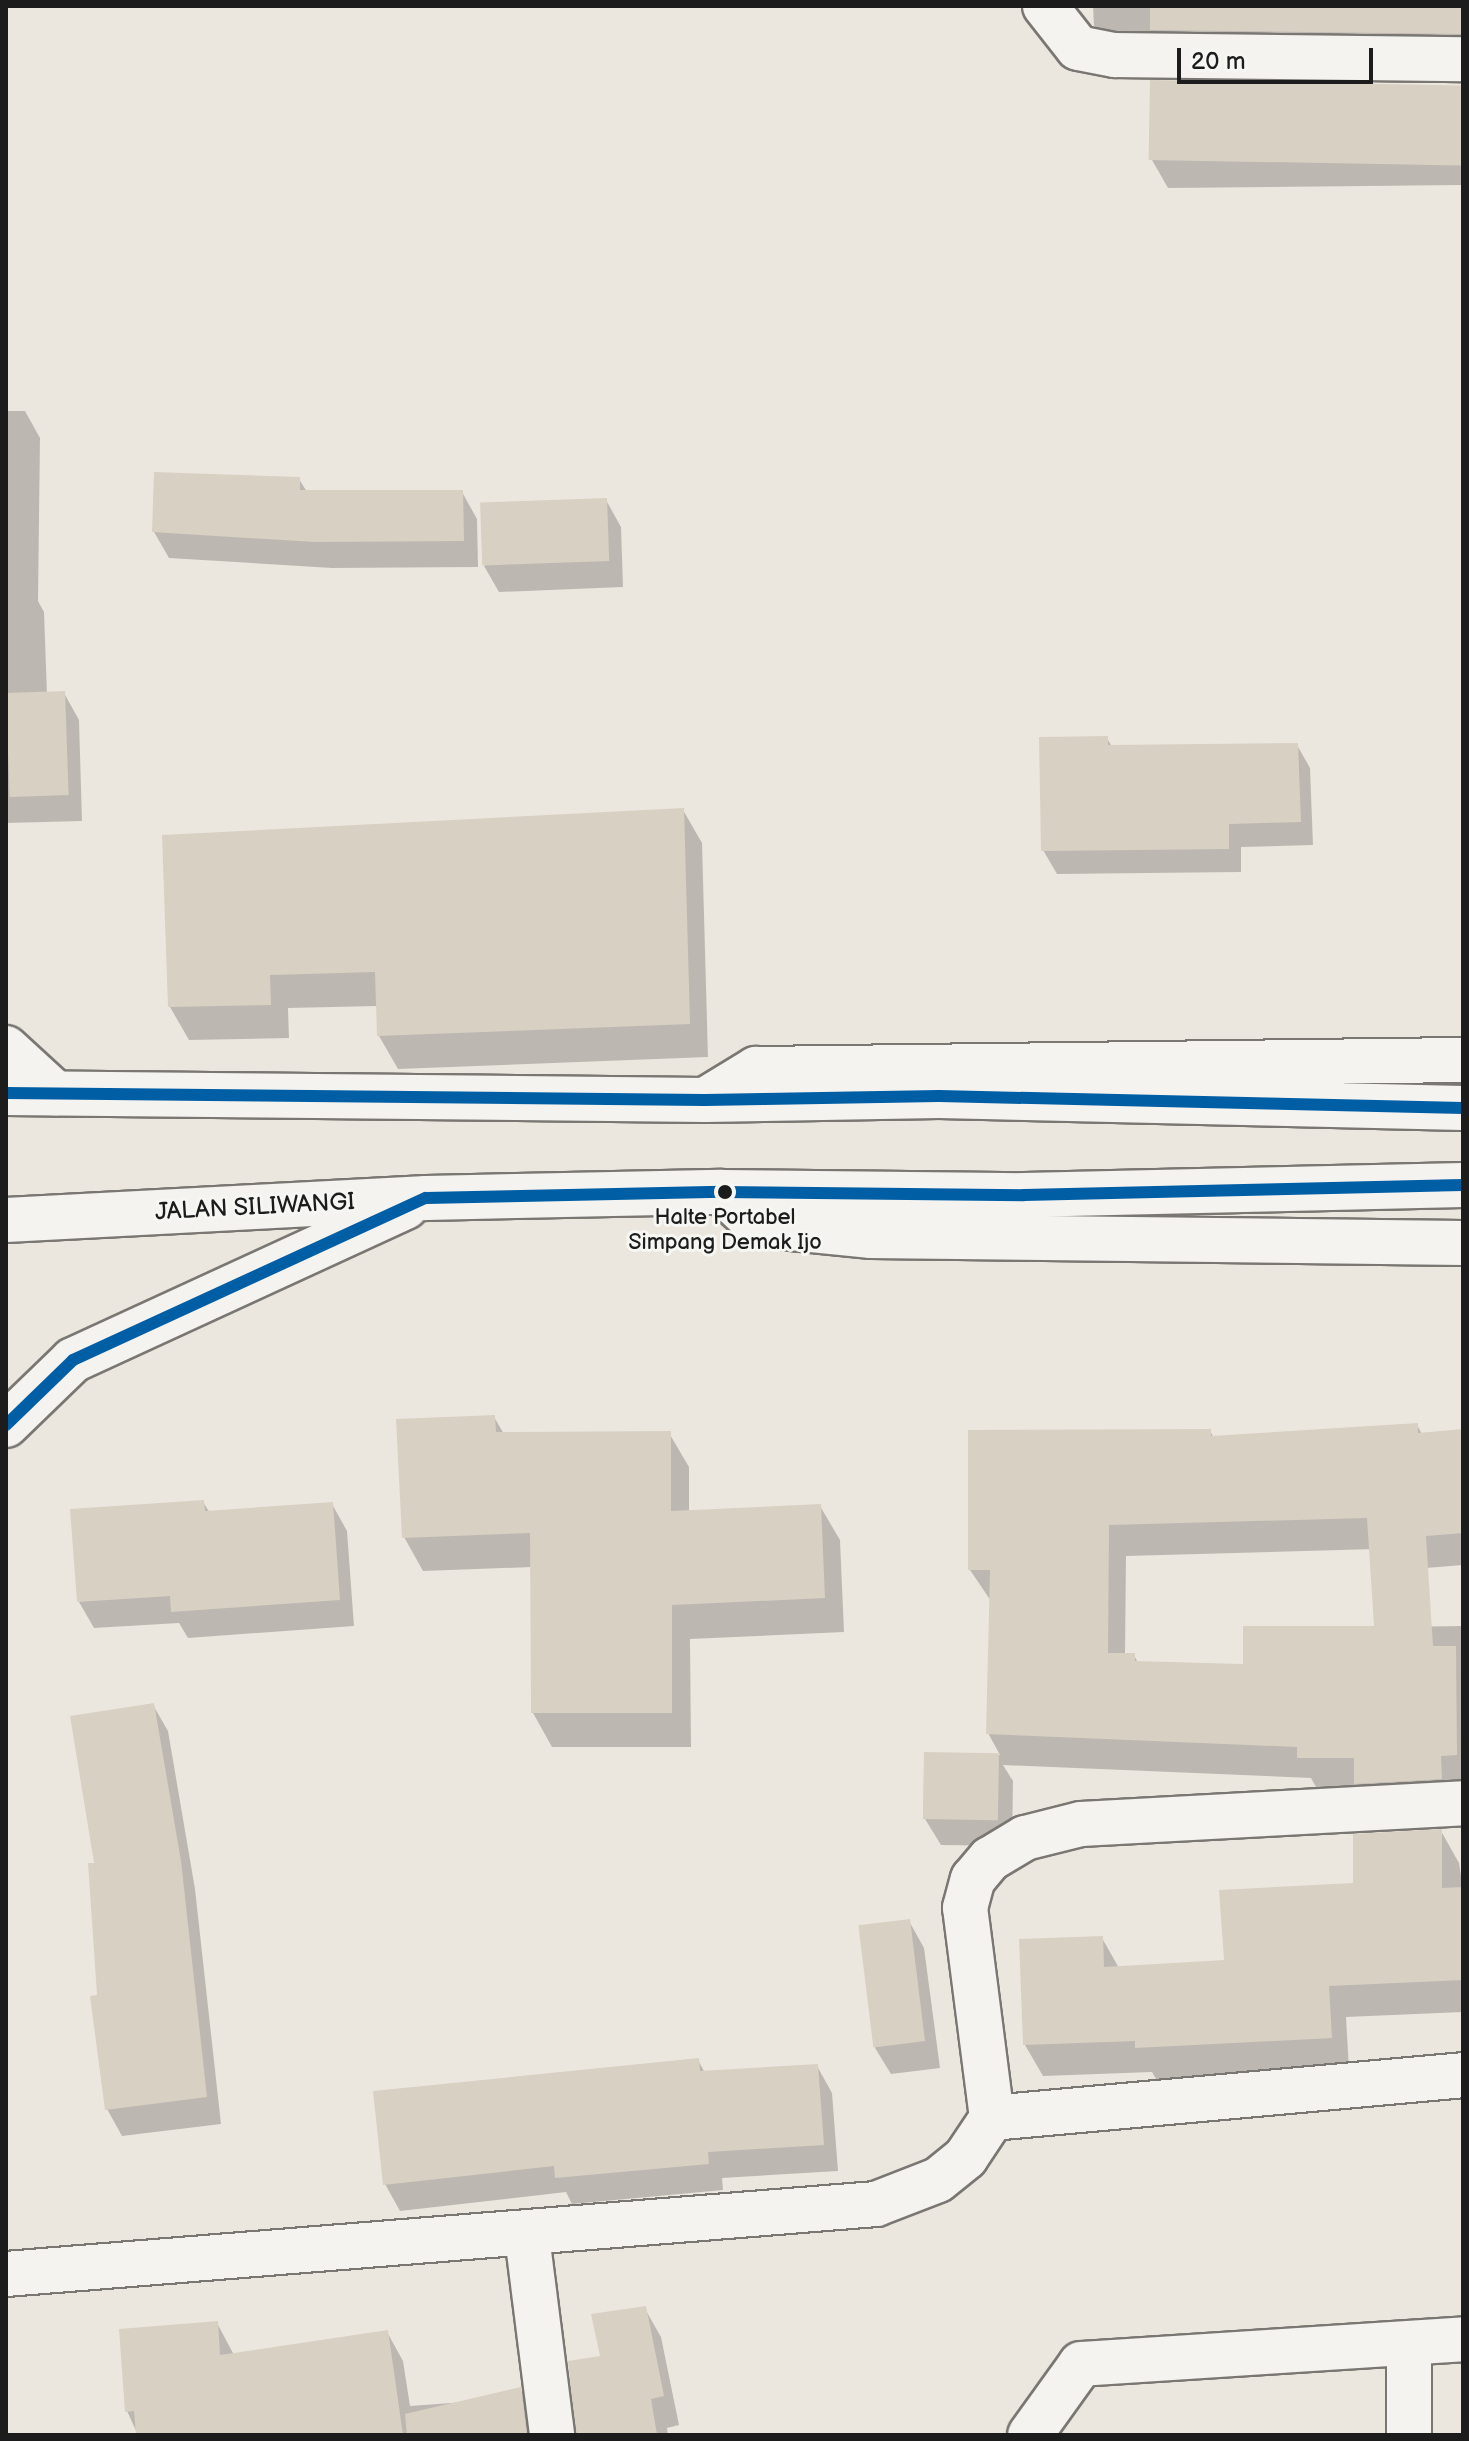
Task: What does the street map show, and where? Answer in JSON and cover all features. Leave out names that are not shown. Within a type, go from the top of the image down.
[{"type":"main road","points":[[1045,6],[1078,48],[1115,55],[1463,59]]},
{"type":"main road","points":[[6,1048],[55,1093]]},
{"type":"main road","points":[[705,1100],[756,1069],[1463,1060]]},
{"type":"main road","points":[[6,1093],[705,1100],[939,1096],[1463,1108]]},
{"type":"main road","name":"JALAN SILIWANGI","points":[[6,1220],[426,1198],[722,1192],[1024,1195],[1463,1185]]},
{"type":"main road","points":[[722,1192],[750,1218],[772,1226],[871,1236],[1463,1243]]},
{"type":"main road","points":[[6,1425],[73,1360],[426,1198]]},
{"type":"main road","points":[[6,2274],[527,2236],[876,2204],[938,2180],[966,2157],[992,2118],[965,1908],[973,1879],[990,1859],[1025,1838],[1081,1824],[1463,1803]]},
{"type":"main road","points":[[992,2118],[1463,2075]]},
{"type":"main road","points":[[527,2236],[552,2435]]},
{"type":"main road","points":[[1030,2435],[1081,2364],[1409,2347],[1463,2339]]},
{"type":"main road","points":[[1409,2347],[1409,2435]]},
{"type":"building","points":[[1150,6],[1463,6],[1463,34],[1150,30]]},
{"type":"building","points":[[1150,80],[1463,85],[1462,165],[1149,160]]},
{"type":"building","points":[[154,472],[300,477],[300,490],[463,490],[464,541],[315,542],[152,532]]},
{"type":"building","points":[[607,498],[609,561],[482,565],[480,502]]},
{"type":"building","points":[[65,691],[69,795],[10,797],[6,693]]},
{"type":"building","points":[[1108,736],[1108,745],[1298,743],[1301,822],[1229,824],[1229,849],[1041,851],[1039,737]]},
{"type":"building","points":[[684,808],[690,1024],[377,1036],[375,972],[270,975],[271,1005],[168,1007],[162,835]]},
{"type":"building","points":[[495,1415],[496,1432],[671,1431],[671,1511],[821,1504],[825,1598],[672,1605],[672,1713],[531,1713],[530,1533],[402,1538],[396,1419]]},
{"type":"building","points":[[1418,1423],[1418,1433],[1463,1429],[1463,1533],[1426,1536],[1433,1646],[1456,1646],[1457,1755],[1441,1756],[1442,1779],[1354,1784],[1354,1758],[1297,1758],[1297,1747],[986,1734],[990,1570],[968,1570],[968,1430],[1211,1429],[1211,1436]],"holes":[[[1367,1518],[1374,1626],[1243,1626],[1243,1664],[1135,1661],[1135,1653],[1108,1653],[1109,1525]]]},
{"type":"building","points":[[204,1500],[205,1511],[333,1502],[340,1600],[171,1612],[170,1596],[77,1602],[70,1509]]},
{"type":"building","points":[[154,1703],[181,1861],[207,2097],[105,2110],[90,1996],[97,1995],[88,1863],[94,1863],[70,1716]]},
{"type":"building","points":[[924,1752],[999,1753],[998,1820],[923,1819]]},
{"type":"building","points":[[1442,1829],[1442,1888],[1463,1887],[1463,1980],[1329,1986],[1332,2038],[1135,2048],[1135,2041],[1023,2045],[1019,1939],[1103,1936],[1104,1967],[1224,1960],[1219,1890],[1353,1883],[1353,1834]]},
{"type":"building","points":[[910,1919],[925,2041],[873,2047],[858,1925]]},
{"type":"building","points":[[699,2058],[700,2071],[818,2064],[824,2145],[708,2152],[709,2164],[555,2178],[554,2166],[383,2185],[373,2091]]},
{"type":"building","points":[[646,2306],[664,2396],[651,2399],[657,2435],[576,2435],[568,2361],[600,2356],[591,2314]]},
{"type":"building","points":[[218,2321],[220,2355],[388,2330],[403,2435],[136,2435],[134,2411],[125,2412],[119,2329]]},
{"type":"building","points":[[521,2387],[527,2435],[407,2435],[405,2414]]},
{"type":"transit line","points":[[6,1093],[705,1100],[939,1096],[1463,1108]]},
{"type":"transit line","points":[[6,1425],[73,1360],[426,1198],[722,1192],[1024,1195],[1463,1185]]},
{"type":"place","name":"Halte Portabel Simpang Demak Ijo","points":[[725,1192]]}]
